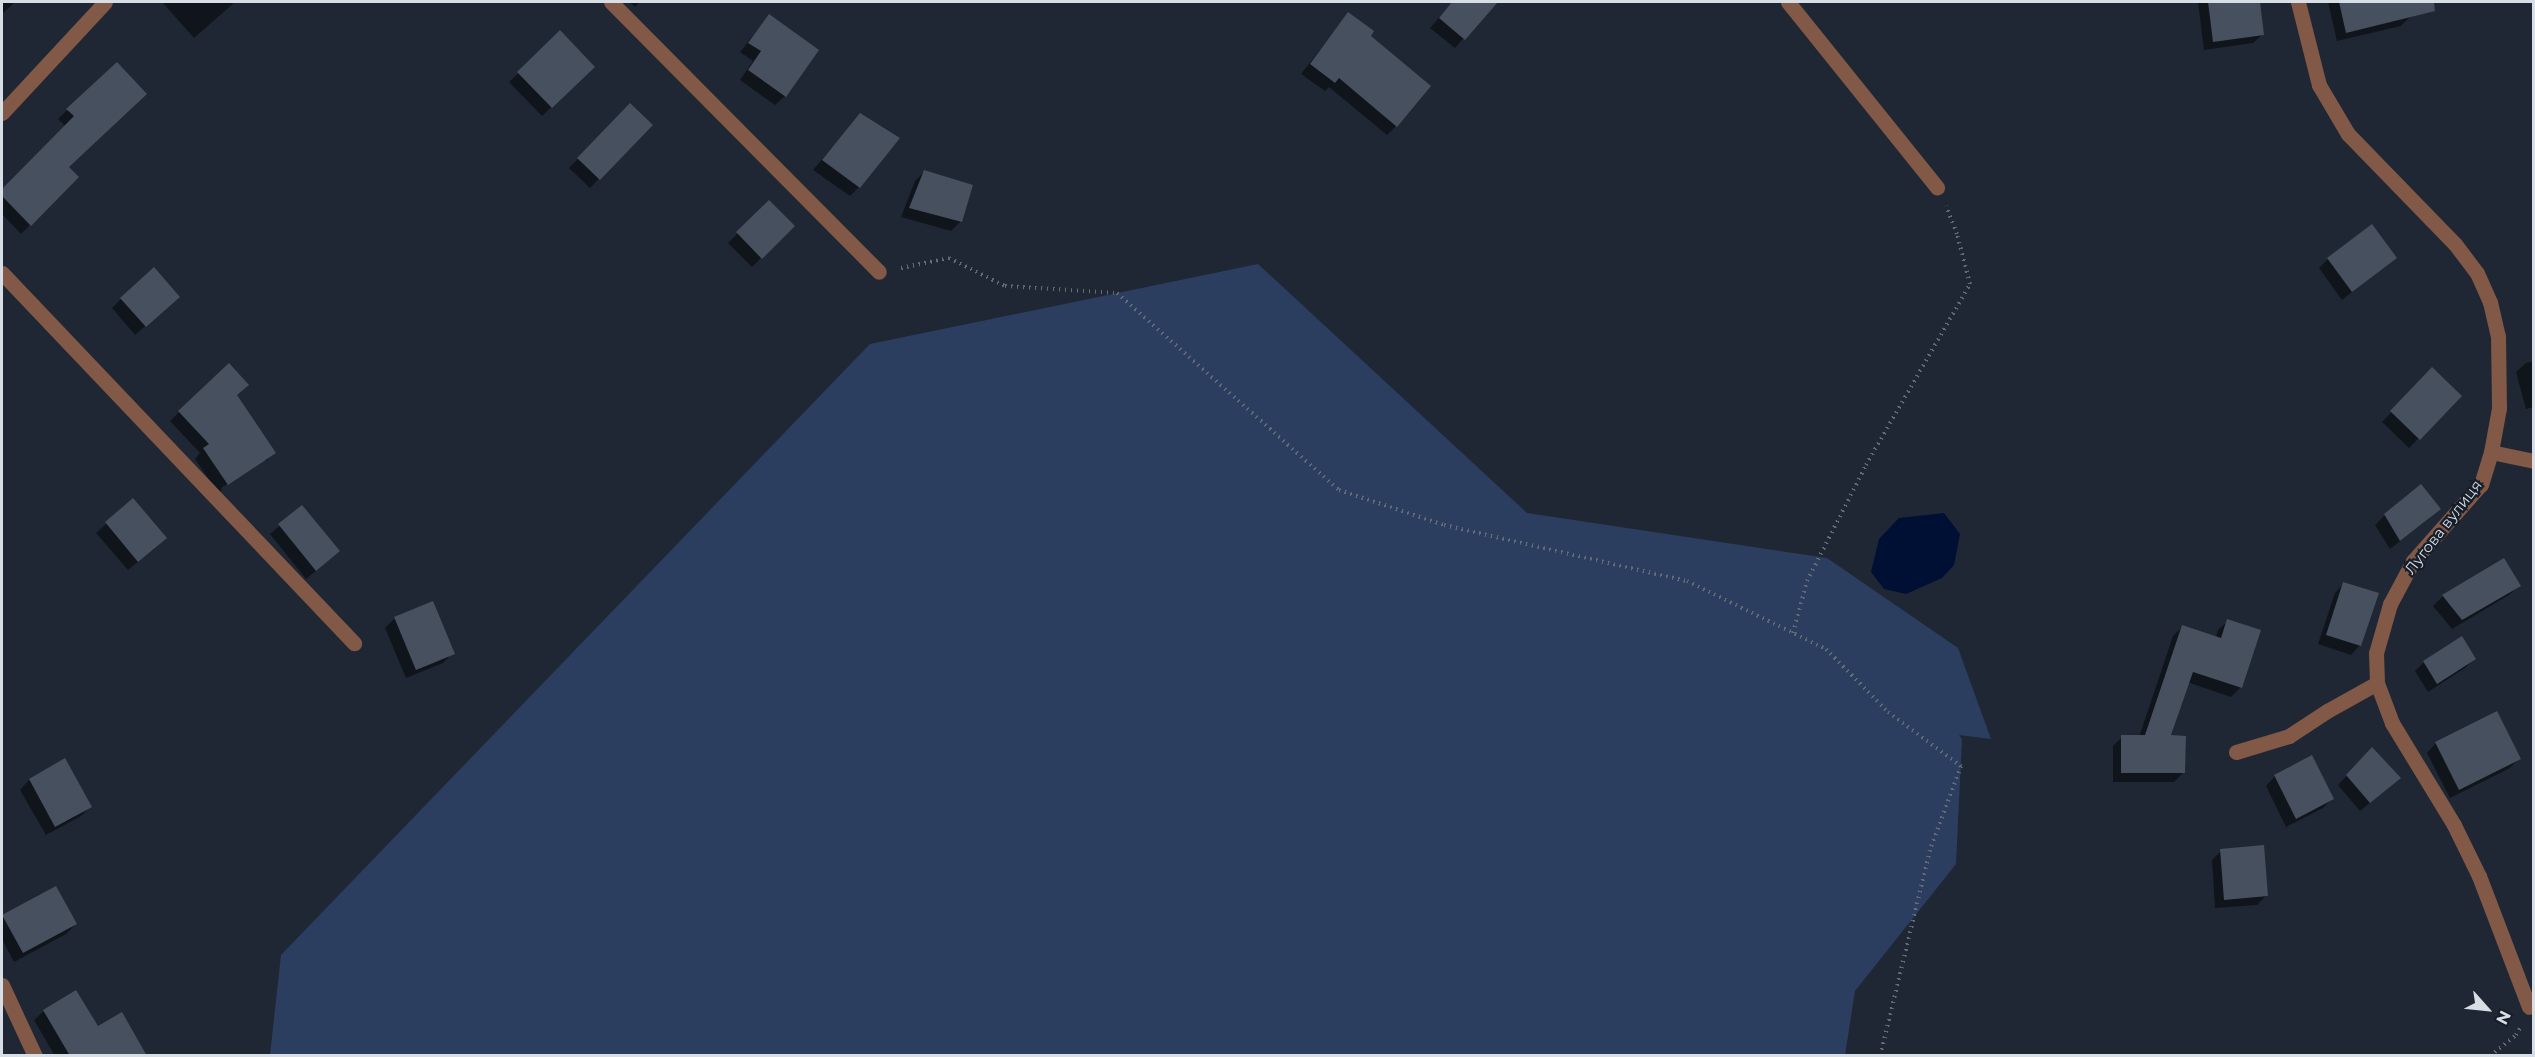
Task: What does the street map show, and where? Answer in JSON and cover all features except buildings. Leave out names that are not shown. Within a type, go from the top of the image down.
[{"type":"street","points":[[2,113],[105,2]]},
{"type":"street","points":[[611,2],[879,272]]},
{"type":"street","points":[[1788,2],[1937,186]]},
{"type":"street","name":"Лугова вулиця","points":[[2298,2],[2319,85],[2348,134],[2455,244],[2477,273],[2490,303],[2498,336],[2499,408],[2491,452],[2481,484],[2413,561],[2390,604],[2376,653],[2377,683],[2392,723],[2454,825],[2479,876],[2529,1007]]},
{"type":"street","points":[[2,273],[354,642]]},
{"type":"street","points":[[2491,452],[2534,461]]},
{"type":"street","points":[[2236,752],[2289,736],[2327,711],[2377,683]]},
{"type":"street","points":[[2,985],[35,1056]]},
{"type":"path","points":[[1793,633],[1812,571],[1866,465],[1970,284],[1957,234],[1937,186]]},
{"type":"path","points":[[879,272],[949,258],[1005,286],[1117,293],[1339,490],[1444,525],[1687,581],[1826,650],[1888,712],[1961,766],[1930,850],[1880,1056]]},
{"type":"path","points":[[2490,1056],[2516,1035],[2529,1007]]},
{"type":"shaded area","points":[[1258,264],[1527,513],[1827,558],[1958,648],[1991,739],[1959,735],[1962,739],[1956,864],[1855,991],[1845,1055],[270,1055],[281,955],[870,344]]},
{"type":"shaded area","points":[[1944,513],[1960,534],[1954,565],[1942,578],[1906,594],[1884,589],[1871,572],[1879,539],[1899,518]]}]
